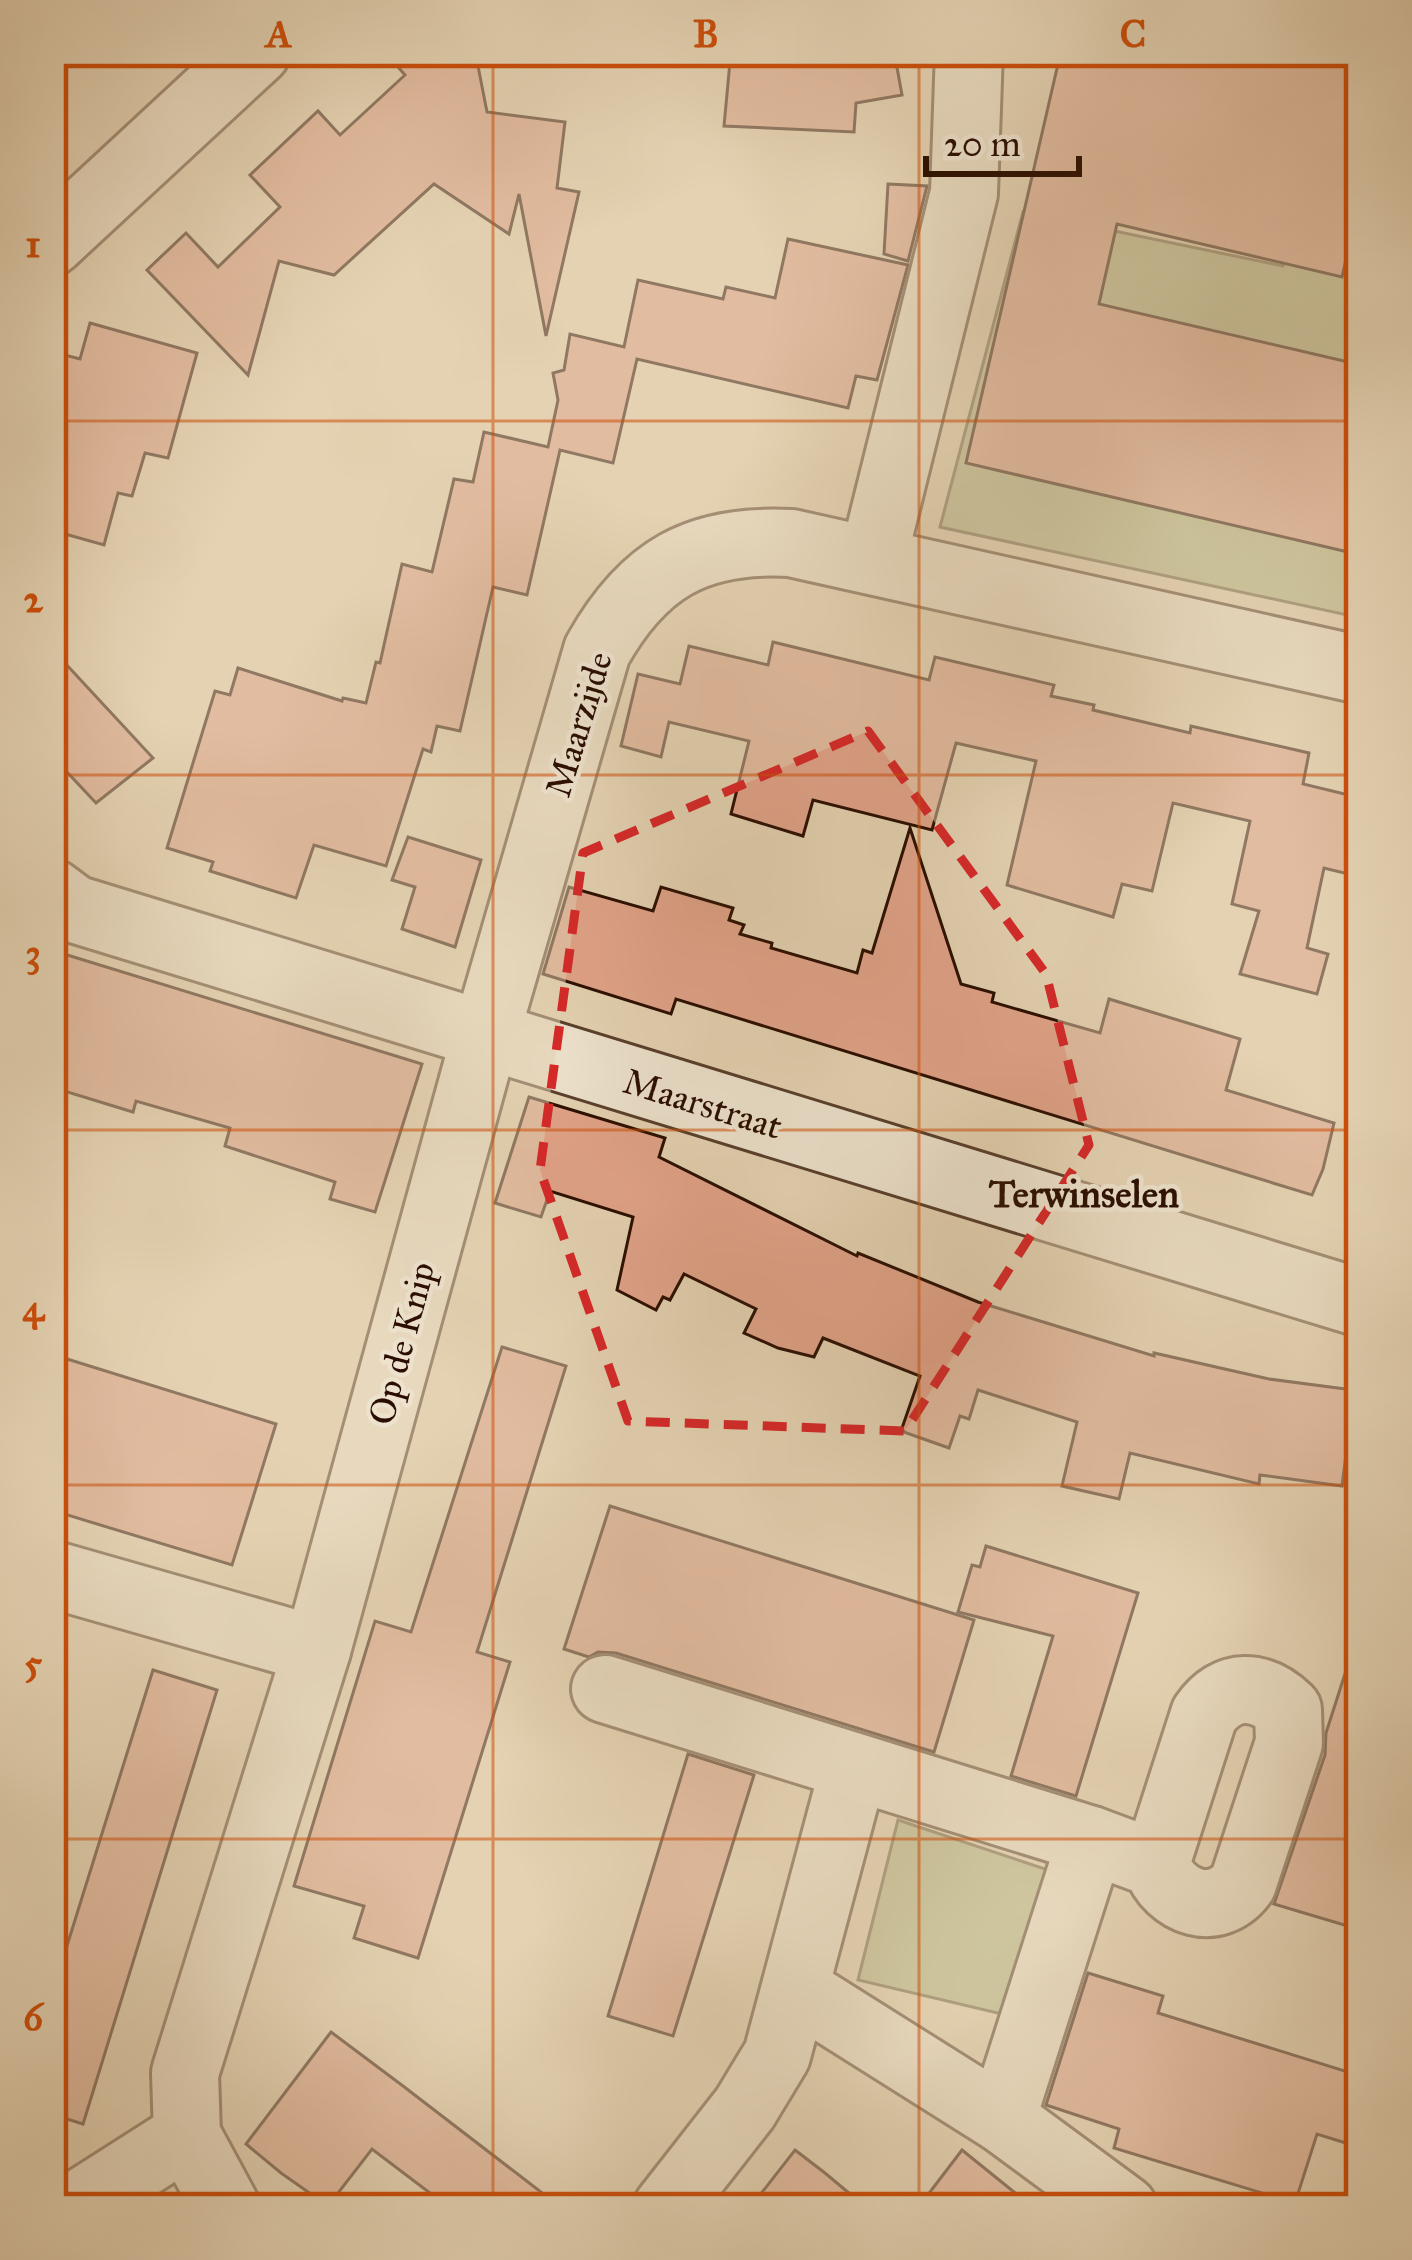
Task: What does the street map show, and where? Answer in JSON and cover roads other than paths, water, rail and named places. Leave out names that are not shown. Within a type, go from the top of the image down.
[{"type":"street","points":[[51,242],[257,51]]},
{"type":"street","points":[[873,559],[964,193],[969,51]]},
{"type":"street","name":"Maarzijde","points":[[485,1037],[597,651],[638,590],[702,553],[747,541],[791,543],[1361,670]]},
{"type":"street","name":"Maarstraat","points":[[51,892],[74,909],[1361,1303]]},
{"type":"street","name":"Op de Knip","points":[[226,2209],[187,2135],[185,2073],[317,1650],[485,1037]]},
{"type":"street","points":[[51,1574],[317,1650]]},
{"type":"street","points":[[604,1689],[1156,1864]]},
{"type":"street","points":[[666,2209],[745,2108],[777,2055],[854,1767]]},
{"type":"street","points":[[1002,2119],[1091,1840]]},
{"type":"street","points":[[796,1990],[1002,2119],[1124,2209]]},
{"type":"street","points":[[78,2194],[187,2135]]},
{"type":"district","name":"Terwinselen","points":[[1084,1193]]}]
